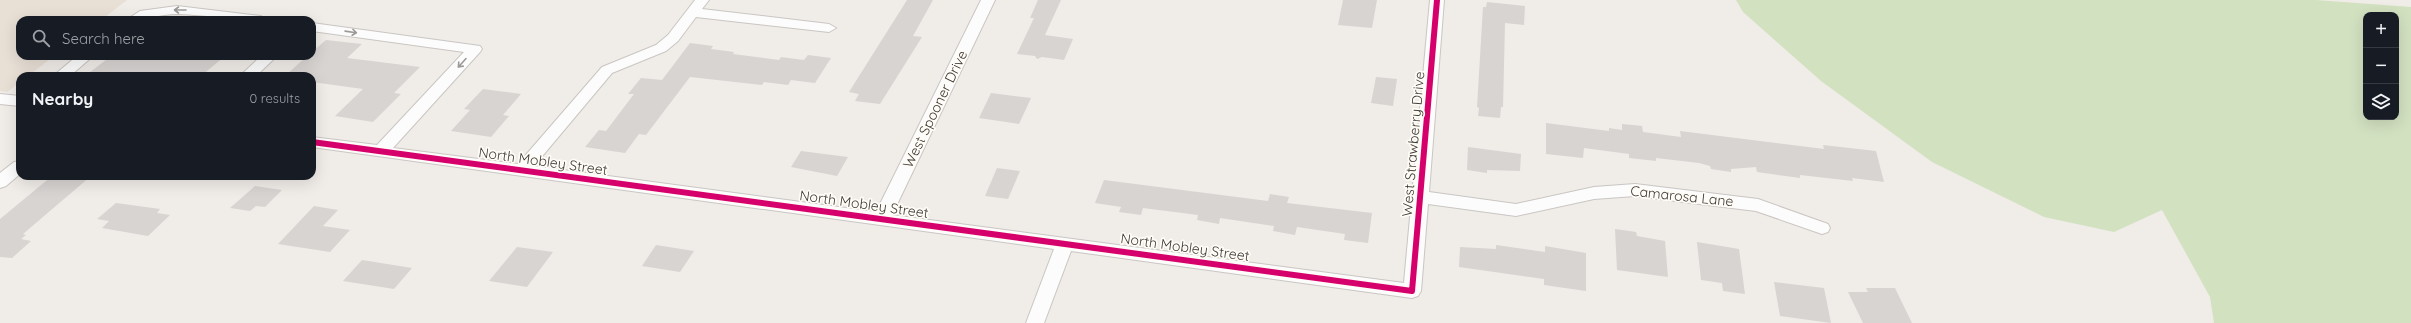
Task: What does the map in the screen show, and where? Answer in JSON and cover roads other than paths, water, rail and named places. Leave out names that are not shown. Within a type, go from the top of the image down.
[{"type":"street","points":[[521,171],[607,70],[643,57],[661,48],[672,38],[702,0]]},
{"type":"street","name":"West Spooner Drive","points":[[882,218],[988,0]]},
{"type":"street","name":"West Strawberry Drive","points":[[1412,291],[1438,0]]},
{"type":"street","points":[[139,16],[164,11],[186,10],[231,16]]},
{"type":"street","points":[[692,12],[829,28]]},
{"type":"street","points":[[316,27],[475,49],[381,152]]},
{"type":"street","points":[[65,72],[81,60]]},
{"type":"street","points":[[252,72],[265,60]]},
{"type":"street","points":[[0,99],[16,101]]},
{"type":"street","name":"North Mobley Street","points":[[316,143],[882,218],[1412,291]]},
{"type":"street","points":[[0,182],[16,169]]},
{"type":"street","name":"Camarosa Lane","points":[[1421,197],[1516,210],[1594,192],[1635,190],[1758,205],[1822,228]]},
{"type":"street","points":[[1035,323],[1065,243]]}]
